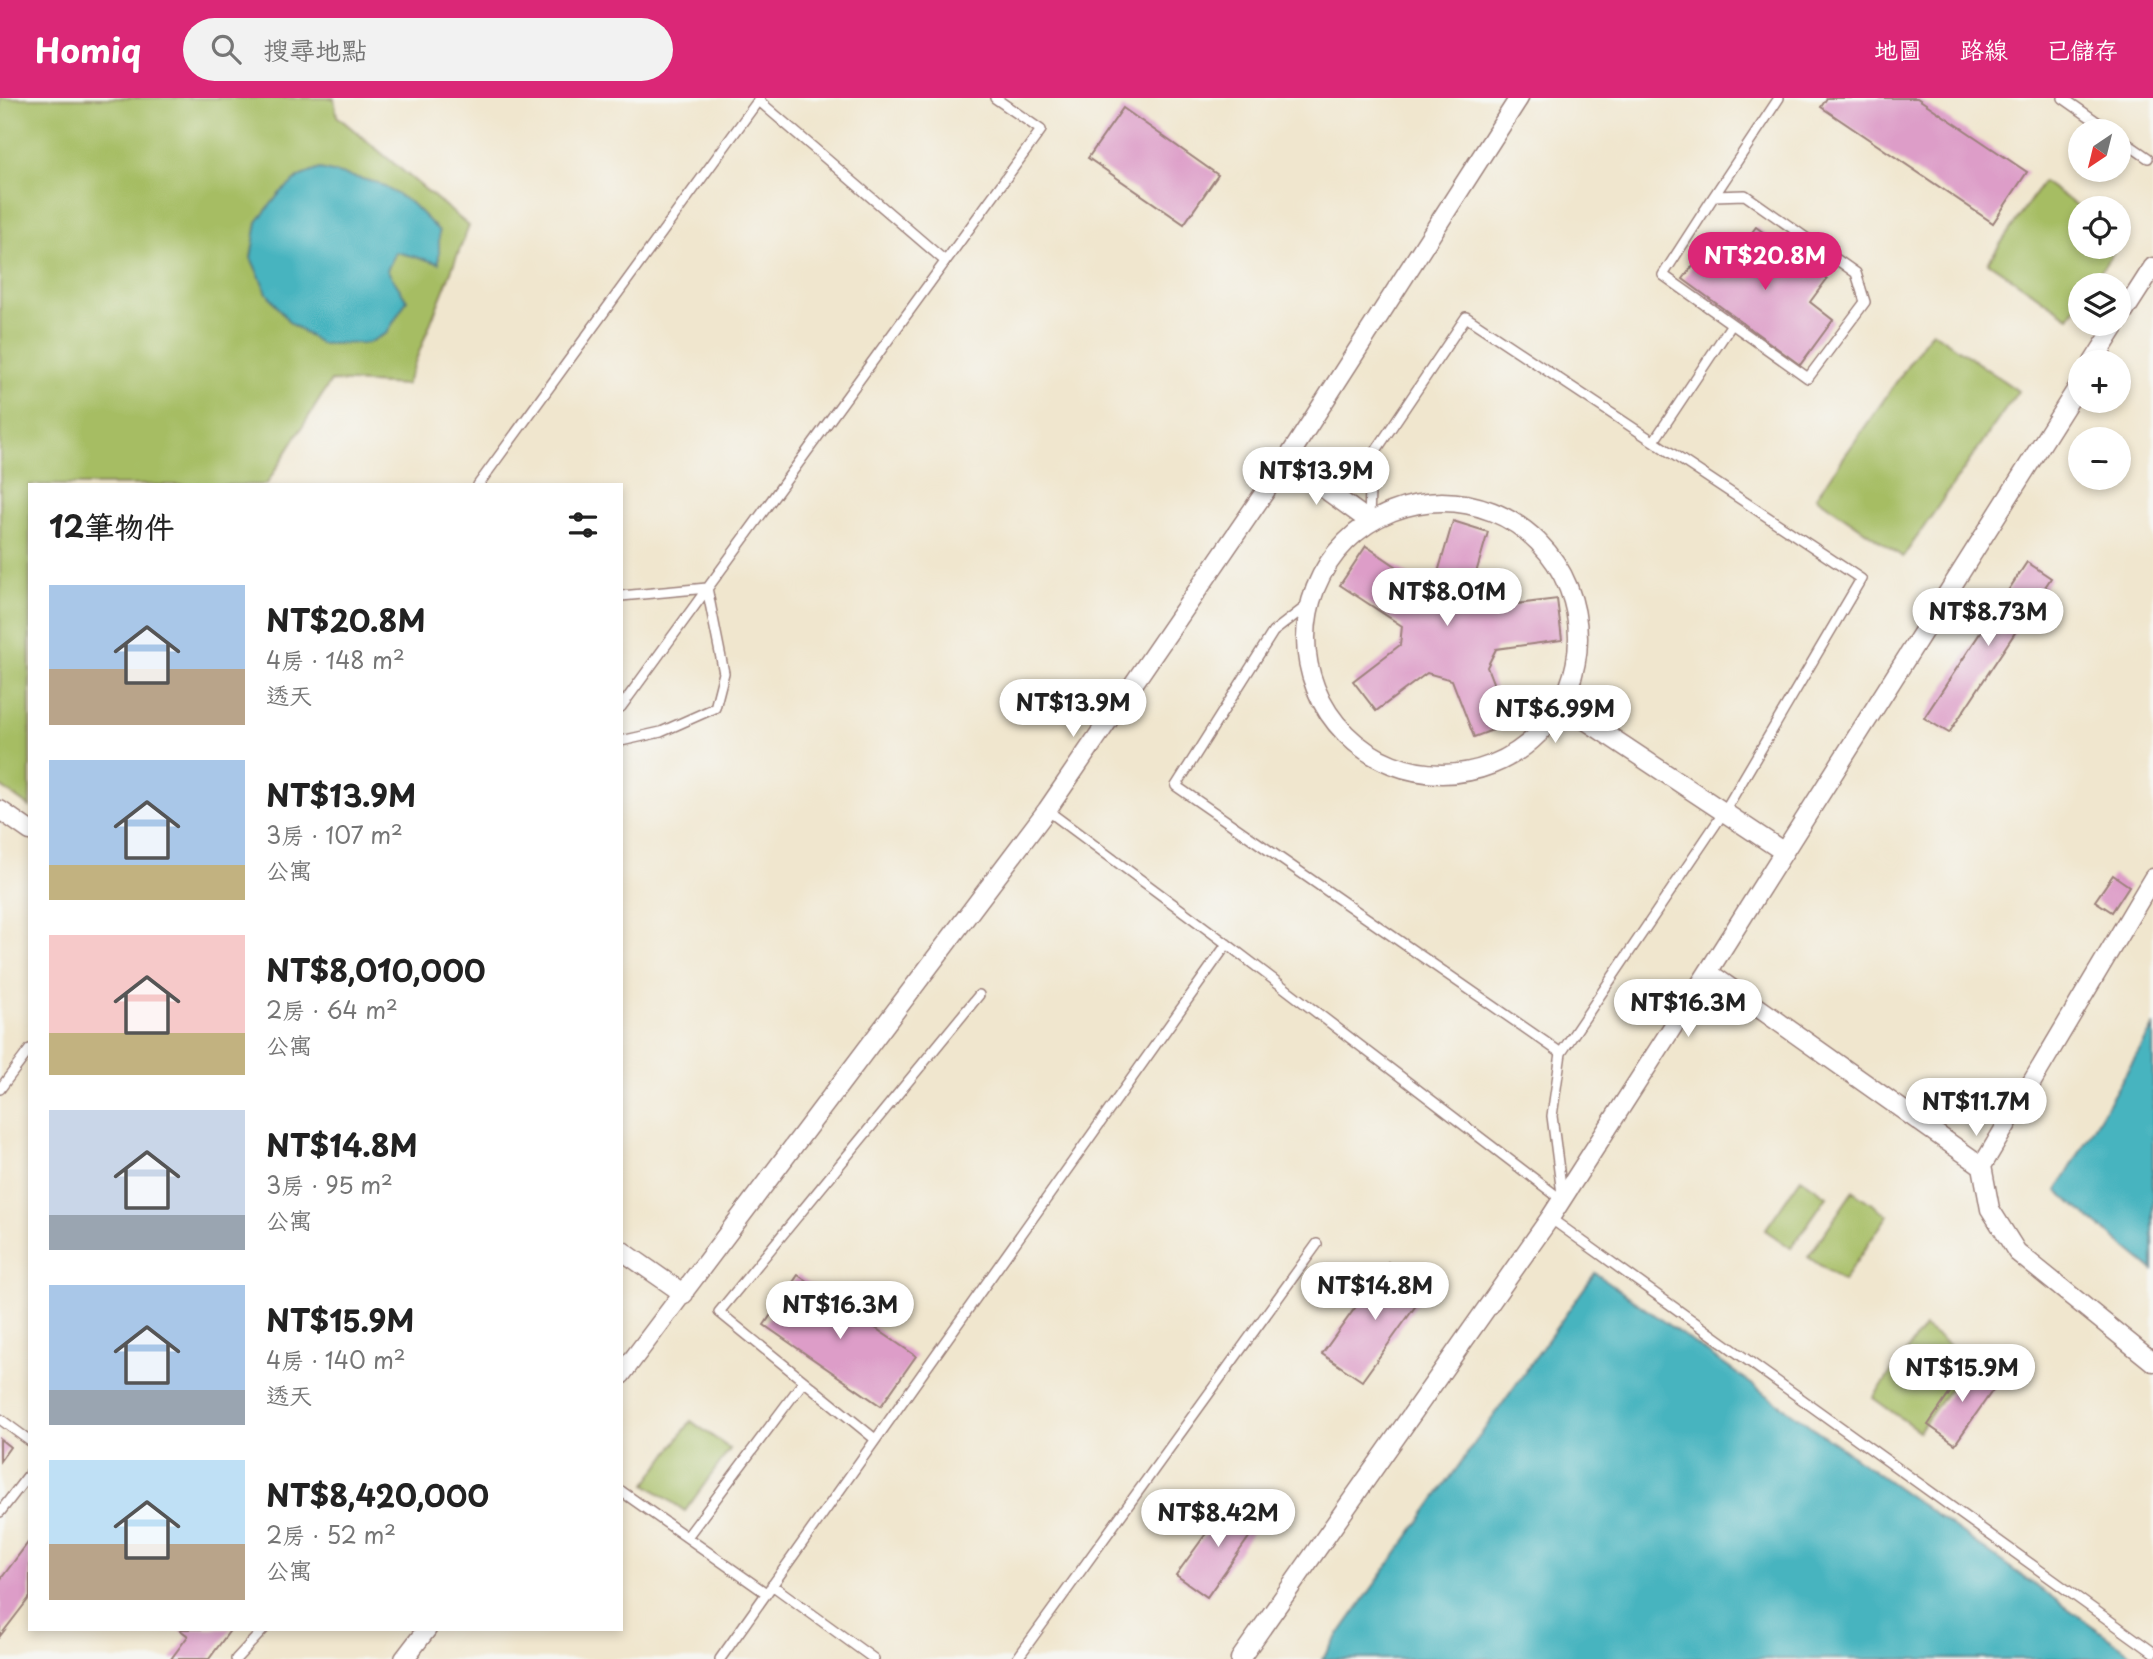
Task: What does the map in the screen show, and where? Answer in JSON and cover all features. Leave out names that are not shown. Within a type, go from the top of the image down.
[{"type":"street","points":[[623,1372],[1047,810],[1286,461],[1519,98]]},
{"type":"street","points":[[2131,302],[2153,267]]},
{"type":"street","points":[[1240,1659],[1562,1200],[2068,403]]},
{"type":"street","points":[[1286,461],[1369,522]]},
{"type":"street","points":[[1448,502],[1476,506],[1502,516],[1525,530],[1545,550],[1561,572],[1572,598],[1577,625],[1578,652],[1572,679],[1561,704],[1542,731],[1517,752],[1488,766],[1456,774],[1424,773],[1392,765],[1363,749],[1347,735],[1320,700],[1307,659],[1305,637],[1308,605],[1321,572],[1342,544],[1369,522],[1394,510],[1421,503],[1448,502]]},
{"type":"street","points":[[1561,704],[1784,852]]},
{"type":"street","points":[[0,810],[28,830]]},
{"type":"street","points":[[2153,878],[1982,1166],[1990,1209],[2017,1252],[2153,1362]]},
{"type":"street","points":[[1708,972],[1982,1166]]},
{"type":"street","points":[[623,1251],[684,1294]]},
{"type":"street","points":[[404,1659],[425,1631]]},
{"type":"lane","points":[[623,704],[1041,130],[995,98]]},
{"type":"lane","points":[[1714,196],[1745,195],[1856,273],[1865,302],[1808,378],[1663,275],[1714,196],[1779,98]]},
{"type":"lane","points":[[2063,98],[2093,119]]},
{"type":"lane","points":[[479,483],[759,99],[945,261]]},
{"type":"lane","points":[[2132,147],[2148,158]]},
{"type":"lane","points":[[1369,522],[1371,458],[1466,317],[1861,579],[1724,812],[1561,1053],[1552,1116],[1562,1200]]},
{"type":"lane","points":[[1654,441],[1732,324]]},
{"type":"lane","points":[[623,596],[707,588]]},
{"type":"lane","points":[[623,741],[661,732],[715,708],[724,673],[707,588]]},
{"type":"lane","points":[[1308,605],[1273,632],[1177,786],[1561,1053]]},
{"type":"lane","points":[[1047,810],[1562,1200]]},
{"type":"lane","points":[[720,1659],[1227,944]]},
{"type":"lane","points":[[875,1439],[719,1312],[979,995]]},
{"type":"lane","points":[[0,1089],[28,1052]]},
{"type":"lane","points":[[1550,1218],[2153,1651]]},
{"type":"lane","points":[[1017,1659],[1317,1244]]},
{"type":"lane","points":[[687,1537],[804,1381]]},
{"type":"lane","points":[[0,1419],[28,1440]]},
{"type":"lane","points":[[0,1512],[28,1476]]},
{"type":"lane","points":[[623,1492],[874,1659]]},
{"type":"lane","points":[[236,1659],[262,1631]]},
{"type":"green space","points":[[0,98],[334,98],[337,116],[469,226],[406,385],[331,381],[267,483],[28,483],[28,806],[0,786]]},
{"type":"green space","points":[[2043,182],[2068,199],[2068,259],[2109,259],[2099,273],[2068,273],[2068,316],[1988,262]]},
{"type":"green space","points":[[1932,331],[2018,391],[1903,557],[1816,497]]},
{"type":"green space","points":[[1801,1178],[1827,1196],[1791,1248],[1765,1230]]},
{"type":"green space","points":[[1853,1191],[1888,1215],[1843,1281],[1808,1257]]},
{"type":"green space","points":[[1924,1327],[1970,1360],[1919,1431],[1873,1398]]},
{"type":"green space","points":[[691,1421],[730,1449],[685,1511],[646,1484]]},
{"type":"water","points":[[320,169],[378,183],[411,203],[439,231],[439,263],[396,252],[387,270],[407,300],[387,333],[368,343],[321,344],[289,322],[267,293],[251,258],[257,222],[280,193],[301,176]]},
{"type":"water","points":[[2153,1027],[2153,1270],[2057,1191]]},
{"type":"water","points":[[1595,1273],[2139,1659],[1322,1659]]},
{"type":"building","points":[[1827,98],[1917,98],[2027,172],[1993,223],[1821,107]]},
{"type":"building","points":[[1123,108],[1218,175],[1184,224],[1088,158]]},
{"type":"building","points":[[1756,227],[1827,279],[1810,302],[1833,320],[1800,365],[1683,279],[1710,242],[1733,258]]},
{"type":"building","points":[[1453,521],[1488,532],[1471,590],[1485,608],[1557,599],[1562,640],[1496,649],[1487,667],[1509,724],[1474,737],[1452,680],[1427,673],[1376,711],[1353,681],[1400,645],[1402,626],[1340,585],[1366,546],[1421,583],[1437,576]]},
{"type":"building","points":[[2027,562],[2051,578],[1949,733],[1924,718]]},
{"type":"building","points":[[2113,875],[2129,886],[2112,912],[2095,901]]},
{"type":"building","points":[[1388,1262],[1427,1290],[1362,1381],[1322,1354]]},
{"type":"building","points":[[798,1275],[916,1356],[881,1406],[764,1325]]},
{"type":"building","points":[[1969,1365],[1997,1384],[1955,1444],[1928,1425]]},
{"type":"building","points":[[0,1439],[10,1447],[0,1461]]},
{"type":"building","points":[[1229,1502],[1259,1523],[1207,1597],[1176,1575]]},
{"type":"building","points":[[28,1543],[28,1600],[0,1636],[0,1580]]},
{"type":"building","points":[[182,1631],[230,1631],[209,1659],[171,1659],[188,1636]]}]
